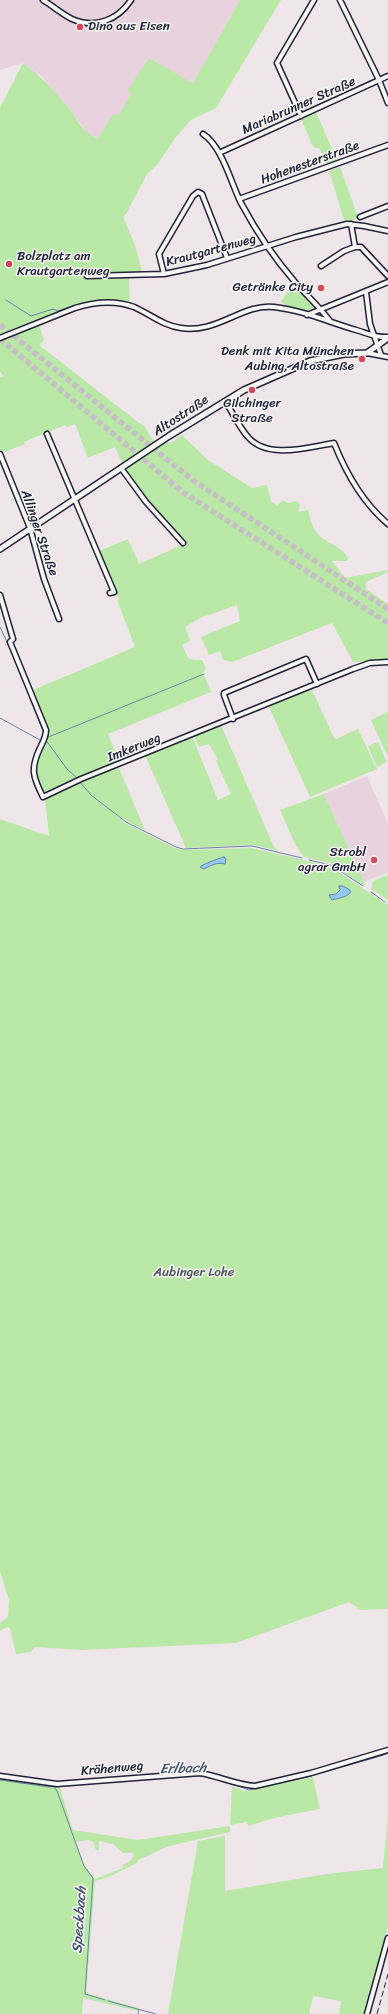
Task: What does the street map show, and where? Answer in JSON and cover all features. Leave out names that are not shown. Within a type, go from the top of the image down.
[{"type":"main road","name":"Altostraße","points":[[0,549],[121,468],[225,401],[259,382],[310,361],[344,354],[367,353],[388,338]]},
{"type":"street","points":[[44,0],[74,20],[97,23],[114,18],[122,12],[131,0]]},
{"type":"street","points":[[301,116],[277,63],[314,0]]},
{"type":"street","points":[[340,0],[379,80],[388,103]]},
{"type":"street","name":"Mariabrunner Straße","points":[[219,154],[388,76]]},
{"type":"street","points":[[203,134],[213,142],[250,220],[295,282],[321,308],[330,321]]},
{"type":"street","name":"Hohenesterstraße","points":[[239,199],[388,145]]},
{"type":"street","points":[[164,274],[159,254],[193,196],[198,192],[202,194],[227,258]]},
{"type":"street","points":[[360,217],[388,206]]},
{"type":"street","points":[[351,224],[355,247]]},
{"type":"street","name":"Krautgartenweg","points":[[86,276],[164,274],[208,265],[330,227],[351,224],[388,231]]},
{"type":"street","points":[[321,266],[344,251],[355,247],[361,247],[388,276]]},
{"type":"street","points":[[306,315],[388,282]]},
{"type":"street","points":[[366,292],[370,324],[381,355]]},
{"type":"street","points":[[0,338],[75,308],[95,303],[108,302],[134,307],[162,322],[180,328],[197,330],[214,326],[242,314],[267,307],[274,307],[330,321],[374,336],[388,338]]},
{"type":"street","points":[[367,353],[388,357]]},
{"type":"street","points":[[225,401],[249,438],[265,448],[285,450],[334,443],[360,492],[388,524]]},
{"type":"street","points":[[47,434],[114,592],[110,593]]},
{"type":"street","name":"Allinger Straße","points":[[0,454],[30,528],[44,579],[59,619]]},
{"type":"street","points":[[121,468],[160,519],[183,543]]},
{"type":"street","name":"Imkerweg","points":[[0,595],[13,639],[10,642],[40,714],[46,735],[35,759],[33,771],[43,797],[79,780],[361,666],[388,662]]},
{"type":"street","points":[[233,719],[224,693],[270,673],[306,659],[317,684]]},
{"type":"street","name":"Krähenweg","points":[[0,1776],[57,1784],[200,1773],[214,1775],[247,1786],[255,1786],[311,1774],[388,1750]]},
{"type":"street","points":[[367,2014],[388,1938]]},
{"type":"shaded area","points":[[0,0],[240,0],[193,83],[149,58],[128,91],[131,94],[118,117],[113,115],[98,139],[87,133],[68,107],[40,75],[23,63],[0,70]]},
{"type":"shaded area","points":[[367,776],[388,824],[388,872],[364,882],[324,794]]},
{"type":"green space","points":[[240,0],[281,0],[216,108],[191,120],[175,138],[158,164],[147,174],[123,217],[135,245],[143,275],[129,274],[130,308],[105,305],[94,306],[63,315],[39,325],[44,340],[39,345],[139,423],[144,425],[153,441],[171,443],[182,435],[208,460],[252,488],[267,485],[271,501],[277,506],[283,500],[288,503],[297,501],[300,505],[298,512],[308,510],[312,525],[320,537],[339,548],[346,555],[348,559],[347,561],[332,561],[345,578],[388,570],[388,572],[366,582],[366,589],[388,604],[388,659],[353,662],[332,623],[232,662],[223,660],[220,651],[209,655],[201,637],[240,621],[237,605],[200,618],[185,627],[190,641],[182,645],[188,658],[202,660],[206,668],[203,673],[211,692],[108,734],[120,763],[44,794],[37,783],[34,766],[49,733],[33,690],[135,647],[117,600],[119,599],[99,551],[128,539],[139,564],[187,543],[166,524],[144,498],[125,470],[115,447],[88,458],[75,424],[67,427],[65,425],[2,453],[0,450],[0,377],[3,376],[0,371],[0,108],[23,63],[52,89],[83,128],[98,139],[113,114],[118,116],[131,94],[127,91],[149,58],[193,83]]},
{"type":"green space","points":[[316,112],[338,162],[327,166],[320,149],[313,147],[301,119]]},
{"type":"green space","points":[[340,167],[358,217],[350,223],[345,223],[329,171]]},
{"type":"green space","points":[[293,285],[313,304],[313,308],[301,310],[283,304],[281,301]]},
{"type":"green space","points":[[311,688],[334,738],[336,739],[358,729],[377,769],[310,797],[268,705]]},
{"type":"green space","points":[[388,712],[388,757],[371,720]]},
{"type":"green space","points":[[221,725],[274,847],[279,851],[253,845],[186,848],[145,755],[192,736],[218,800],[231,794],[216,761],[218,759],[209,744],[199,747],[195,738],[196,735]]},
{"type":"green space","points":[[378,742],[387,762],[377,767],[368,746]]},
{"type":"green space","name":"Aubinger Lohe","points":[[118,766],[145,830],[126,821],[114,813],[125,823],[175,848],[184,850],[251,848],[330,866],[386,904],[388,903],[388,1609],[361,1610],[349,1602],[236,1643],[81,1650],[34,1647],[31,1652],[16,1654],[10,1628],[7,1627],[0,1631],[0,1623],[8,1617],[9,1600],[0,1571],[0,819],[49,836],[45,798]]},
{"type":"green space","points":[[324,794],[365,885],[362,885],[331,863],[304,857],[296,846],[280,810]]},
{"type":"green space","points":[[388,875],[388,900],[371,889],[373,881]]},
{"type":"green space","points":[[0,1775],[58,1782],[73,1830],[138,1840],[230,1826],[230,1832],[169,1846],[138,1860],[137,1863],[111,1876],[95,1881],[86,1993],[138,2008],[138,2011],[83,1998],[82,2014],[0,2014]],"holes":[[[89,1840],[93,1842],[96,1850],[99,1850],[99,1841],[113,1844],[123,1853],[133,1853],[134,1856],[130,1861],[122,1865],[123,1868],[95,1879],[84,1864],[76,1842]]]},
{"type":"green space","points":[[313,1777],[320,1809],[274,1818],[248,1826],[247,1822],[230,1825],[232,1786],[244,1791]]},
{"type":"green space","points":[[388,1817],[388,1926],[364,2014],[339,2014],[341,2001],[313,1996],[309,2014],[168,2014],[198,1841],[225,1836],[225,1891],[327,1874],[383,1868]]},
{"type":"water","points":[[224,857],[226,859],[225,864],[222,863],[212,865],[204,869],[200,867],[207,863]]},
{"type":"water","points":[[339,886],[343,886],[350,890],[350,893],[344,897],[332,900],[329,895],[336,894],[340,890]]},
{"type":"waterway","points":[[6,300],[31,316],[53,309],[58,311],[95,301],[114,301],[133,304]]},
{"type":"waterway","points":[[0,627],[13,655]]},
{"type":"waterway","points":[[21,673],[44,734]]},
{"type":"waterway","points":[[46,738],[204,674]]},
{"type":"waterway","points":[[0,718],[40,740]]},
{"type":"waterway","points":[[32,766],[36,750],[43,739]]},
{"type":"waterway","points":[[45,739],[67,769],[77,778]]},
{"type":"waterway","points":[[79,781],[91,795],[126,822],[176,847],[183,849],[252,846],[302,858]]},
{"type":"waterway","points":[[309,860],[331,865],[363,886]]},
{"type":"waterway","points":[[371,892],[385,902]]},
{"type":"waterway","name":"Erlbach","points":[[221,1780],[249,1790],[311,1776],[384,1755]]},
{"type":"waterway","name":"Erlbach","points":[[186,1776],[206,1776]]},
{"type":"waterway","name":"Erlbach","points":[[0,1780],[49,1787],[155,1778]]},
{"type":"waterway","name":"Speckbach","points":[[54,1787],[57,1791],[84,1866],[93,1878],[85,1994],[105,2000]]},
{"type":"waterway","name":"Speckbach","points":[[108,2001],[156,2014]]},
{"type":"waterway","name":"Speckbach","points":[[138,2014],[139,2010]]},
{"type":"tunnel","points":[[0,325],[194,481],[388,609]]},
{"type":"tunnel","points":[[0,339],[184,493],[388,623]]},
{"type":"railway","points":[[377,2014],[388,1974]]},
{"type":"place","name":"Dino aus Eisen","points":[[80,27]]},
{"type":"place","name":"Bolzplatz am Krautgartenweg","points":[[9,264]]},
{"type":"place","name":"Getränke City","points":[[321,288]]},
{"type":"place","name":"Denk mit Kita München Aubing, Altostraße","points":[[362,359]]},
{"type":"place","name":"Gilchinger Straße","points":[[252,390]]},
{"type":"place","name":"Strobl agrar GmbH","points":[[374,860]]}]
